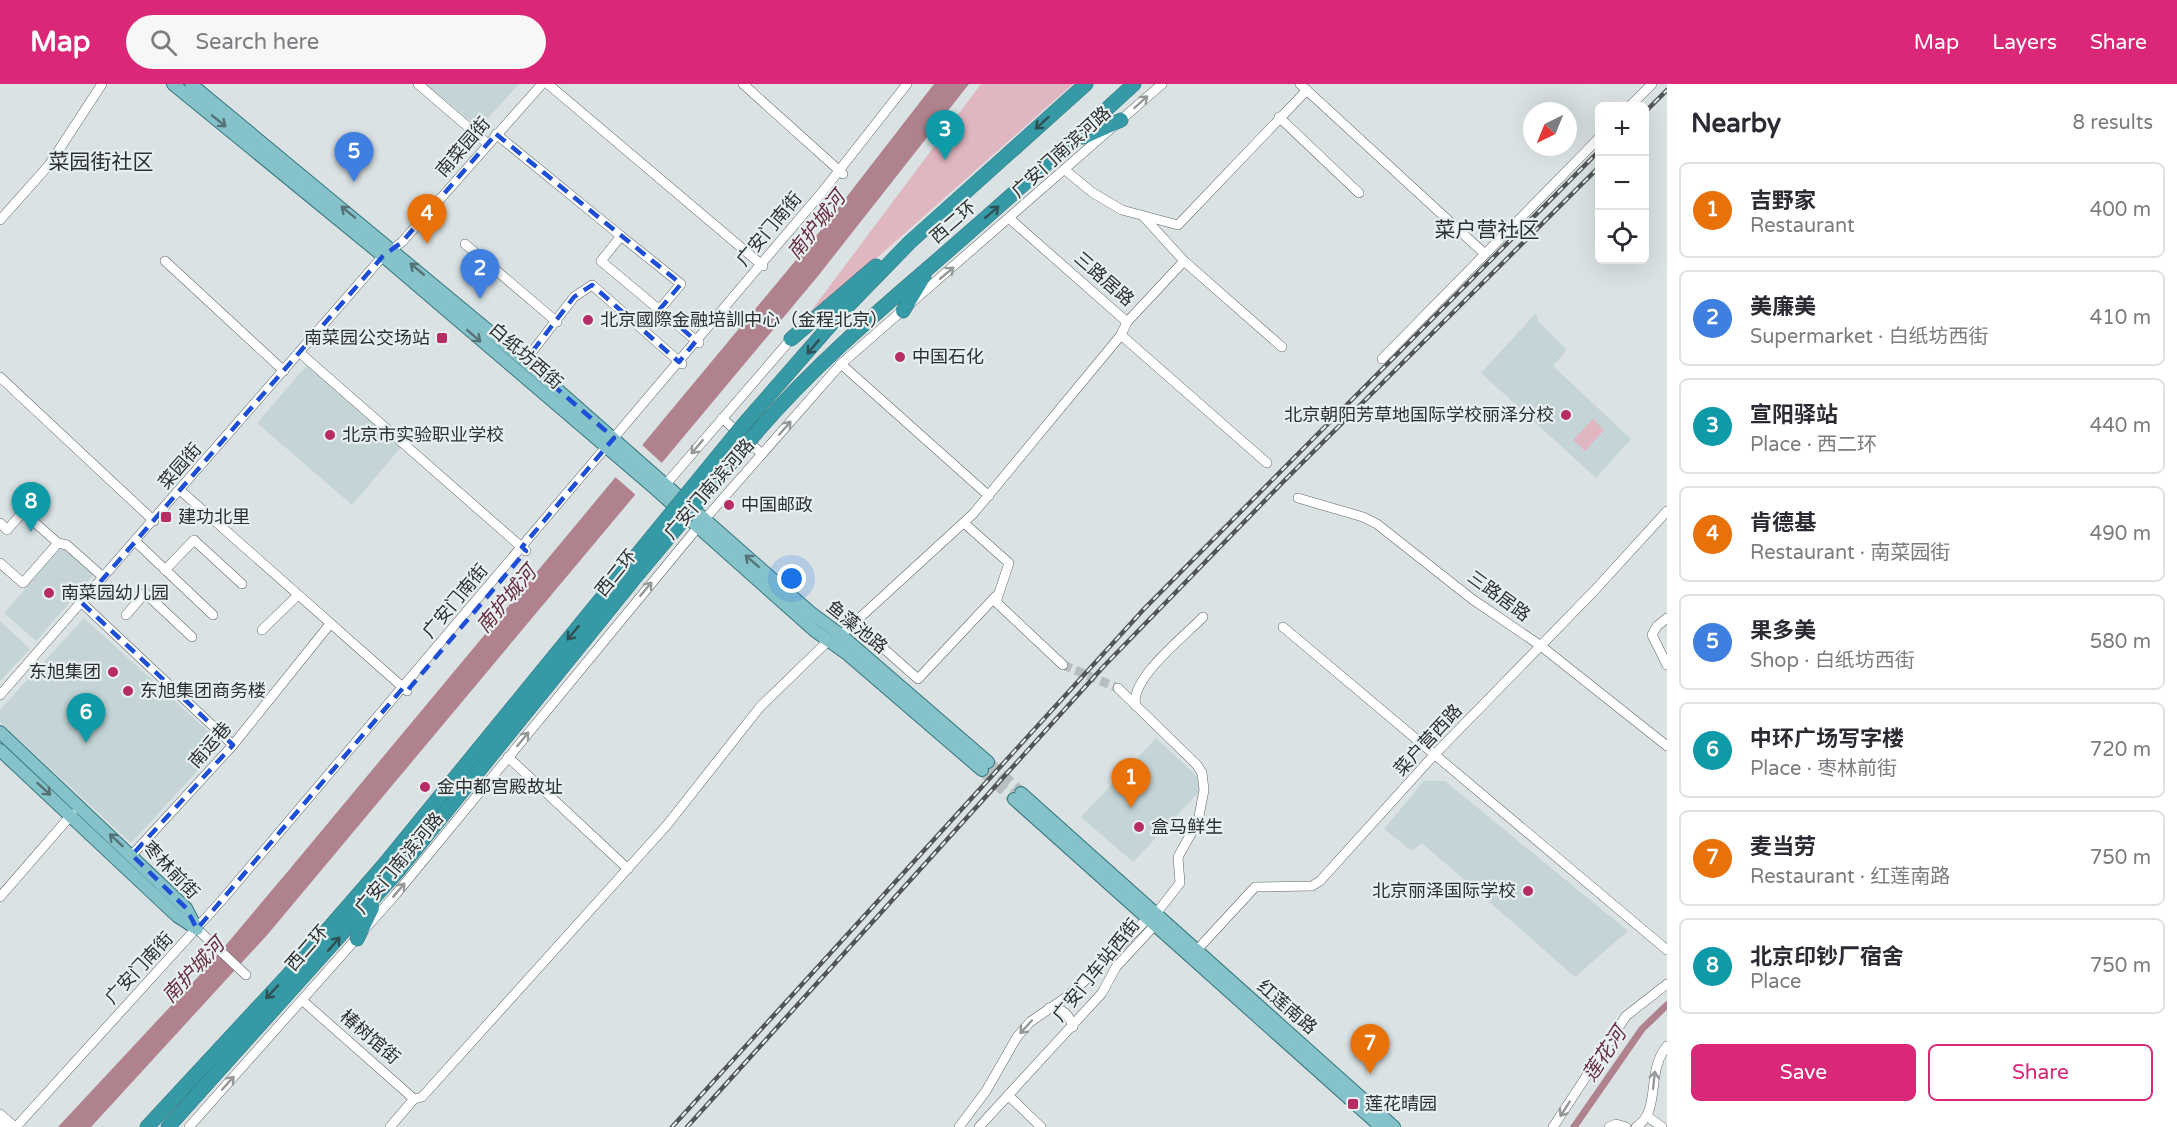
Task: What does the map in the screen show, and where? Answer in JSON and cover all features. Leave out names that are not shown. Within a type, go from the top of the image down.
[{"type":"highway","name":"西二环","points":[[168,1127],[380,892],[744,424],[840,314],[909,242],[1086,84]]},
{"type":"highway","name":"西二环","points":[[147,1127],[289,974],[628,576],[784,400],[846,338],[1134,84]]},
{"type":"highway","points":[[1072,141],[1121,120]]},
{"type":"highway","points":[[791,339],[846,290],[909,242]]},
{"type":"highway","points":[[903,311],[932,264]]},
{"type":"highway","points":[[357,939],[380,892]]},
{"type":"main road","name":"白纸坊西街","points":[[173,84],[525,361],[615,447]]},
{"type":"main road","name":"白纸坊西街","points":[[191,84],[659,483]]},
{"type":"main road","points":[[659,483],[701,523]]},
{"type":"main road","name":"鱼藻池路","points":[[701,523],[841,635],[985,766],[846,653],[828,641],[701,523]]},
{"type":"main road","name":"枣林前街","points":[[0,732],[186,908],[199,930]]},
{"type":"main road","name":"枣林前街","points":[[0,750],[72,814],[177,916],[199,930]]},
{"type":"main road","points":[[1017,796],[1143,901],[1152,919]]},
{"type":"main road","name":"红莲南路","points":[[1152,919],[1196,951],[1394,1127]]},
{"type":"main road","name":"红莲南路","points":[[1152,919],[1381,1127]]},
{"type":"street","points":[[0,220],[49,165],[102,84]]},
{"type":"street","points":[[418,84],[488,144]]},
{"type":"street","name":"南菜园街","points":[[388,252],[542,84]]},
{"type":"street","points":[[548,84],[762,266]]},
{"type":"street","points":[[742,84],[841,172]]},
{"type":"street","name":"广安门南街","points":[[841,172],[907,84]]},
{"type":"street","name":"广安门南街","points":[[23,1127],[199,930],[524,549],[615,447],[698,342],[913,84]]},
{"type":"street","name":"广安门南滨河路","points":[[189,1127],[357,939],[701,523],[841,364],[1010,219],[1162,84]]},
{"type":"street","points":[[1634,102],[1652,84]]},
{"type":"street","points":[[1168,242],[1178,225],[1279,117],[1303,87],[1485,254]]},
{"type":"street","points":[[1279,117],[1359,193]]},
{"type":"street","points":[[496,134],[681,284],[660,309]]},
{"type":"street","points":[[1382,359],[1595,141]]},
{"type":"street","points":[[1065,170],[1093,193],[1113,205],[1178,225]]},
{"type":"street","points":[[1143,216],[1184,261],[1282,347]]},
{"type":"street","name":"三路居路","points":[[1010,219],[1127,322],[1121,335],[1267,463]]},
{"type":"street","points":[[621,236],[601,261],[698,342]]},
{"type":"street","points":[[465,244],[557,322]]},
{"type":"street","name":"菜园街","points":[[0,694],[181,491],[299,352],[388,252]]},
{"type":"street","points":[[165,261],[284,370]]},
{"type":"street","points":[[1127,322],[1184,261]]},
{"type":"street","points":[[525,361],[574,297],[592,285],[681,364]]},
{"type":"street","points":[[841,635],[964,523],[989,496],[1121,335]]},
{"type":"street","name":"广安门南滨河路","points":[[659,483],[722,418],[791,339]]},
{"type":"street","points":[[299,352],[524,549]]},
{"type":"street","points":[[841,364],[989,496]]},
{"type":"street","points":[[0,377],[154,520]]},
{"type":"street","points":[[722,418],[762,454]]},
{"type":"street","points":[[181,491],[405,690]]},
{"type":"street","name":"三路居路","points":[[1298,498],[1363,517],[1377,524],[1472,598],[1541,646],[1667,746]]},
{"type":"street","name":"菜户营西路","points":[[1196,951],[1255,887],[1312,886],[1320,881],[1434,755],[1541,646],[1667,510]]},
{"type":"street","points":[[0,523],[7,530],[23,512],[58,543],[67,545],[103,577]]},
{"type":"street","points":[[964,523],[1009,563],[996,596],[996,602],[1063,664]]},
{"type":"street","points":[[165,570],[194,540],[242,584]]},
{"type":"street","points":[[135,541],[213,615]]},
{"type":"street","points":[[0,563],[23,583],[58,543]]},
{"type":"street","points":[[126,615],[145,593],[192,637]]},
{"type":"street","points":[[262,630],[298,595]]},
{"type":"street","points":[[855,622],[918,679],[996,596]]},
{"type":"street","points":[[82,603],[233,745]]},
{"type":"street","points":[[1137,709],[1135,694],[1148,675],[1178,639],[1203,617]]},
{"type":"street","points":[[1667,618],[1657,626],[1652,635],[1667,665]]},
{"type":"street","name":"南运巷","points":[[132,855],[233,745],[330,624]]},
{"type":"street","points":[[1282,627],[1667,950]]},
{"type":"street","points":[[390,1127],[412,1101],[422,1097],[667,825],[760,706],[828,641]]},
{"type":"street","points":[[1118,688],[1197,765],[1202,773],[1204,790],[1198,821],[1178,857],[1180,883],[1152,919]]},
{"type":"street","points":[[508,758],[628,869]]},
{"type":"street","points":[[0,897],[72,814]]},
{"type":"street","name":"广安门车站西街","points":[[959,1127],[986,1092],[1017,1037],[1030,1022],[1068,996],[1152,919]]},
{"type":"street","name":"广安门车站西街","points":[[979,1127],[1102,993],[1116,967],[1152,919]]},
{"type":"street","points":[[199,930],[246,975]]},
{"type":"street","name":"广安门南街","points":[[15,1127],[199,930]]},
{"type":"street","points":[[1553,1127],[1626,1016],[1667,984]]},
{"type":"street","name":"椿树馆街","points":[[301,1003],[412,1101]]},
{"type":"street","points":[[1049,1008],[1059,1008],[1070,1018],[1072,1026]]},
{"type":"street","points":[[1636,1127],[1647,1116],[1655,1063],[1667,1046]]},
{"type":"street","points":[[1008,1095],[1041,1127]]},
{"type":"street","points":[[0,1114],[15,1127]]},
{"type":"street","points":[[1647,1116],[1662,1127]]},
{"type":"street","points":[[0,1124],[4,1127]]},
{"type":"street","points":[[1609,1127],[1616,1124],[1626,1127]]},
{"type":"highlighted area","points":[[496,134],[681,284],[660,309],[696,341],[679,362],[592,285],[574,297],[525,361],[614,438],[522,547],[526,551],[407,691],[403,688],[197,929],[186,908],[132,855],[233,745],[82,603],[383,256],[402,242]]},
{"type":"shaded area","points":[[426,84],[519,84],[479,128]]},
{"type":"shaded area","points":[[934,84],[969,84],[818,276],[268,934],[91,1127],[58,1127],[210,964],[294,864],[821,230]]},
{"type":"shaded area","points":[[981,84],[1073,84],[799,327]]},
{"type":"shaded area","name":"北京朝阳芳草地国际学校丽泽分校","points":[[1536,313],[1538,321],[1567,350],[1553,366],[1631,439],[1596,478],[1481,373]]},
{"type":"shaded area","name":"北京市实验职业学校","points":[[308,364],[402,446],[352,505],[257,423]]},
{"type":"shaded area","points":[[1593,419],[1604,430],[1585,451],[1573,440]]},
{"type":"shaded area","name":"南菜园幼儿园","points":[[63,545],[95,573],[36,641],[4,613]]},
{"type":"shaded area","points":[[84,618],[222,744],[131,843],[0,722],[0,710]]},
{"type":"shaded area","points":[[0,621],[30,649],[0,681]]},
{"type":"shaded area","points":[[1156,738],[1201,780],[1199,792],[1133,862],[1081,817]]},
{"type":"shaded area","name":"北京丽泽国际学校","points":[[1424,781],[1445,781],[1628,931],[1575,977],[1422,843],[1412,851],[1384,829]]},
{"type":"pier","points":[[640,443],[664,465],[637,496],[613,475]]},
{"type":"waterway","name":"莲花河","points":[[1574,1127],[1642,1029],[1667,1005]]},
{"type":"tunnel","points":[[1063,665],[1118,688]]},
{"type":"tunnel","points":[[988,762],[1021,793]]},
{"type":"tunnel","points":[[982,770],[1014,799]]},
{"type":"railway","points":[[1649,108],[1667,90]]},
{"type":"railway","points":[[672,1127],[1144,609],[1595,155]]},
{"type":"railway","points":[[687,1127],[1104,666],[1284,481],[1595,171]]},
{"type":"place","name":"宣阳驿站","points":[[945,160]]},
{"type":"place","name":"果多美","points":[[354,182]]},
{"type":"place","name":"肯德基","points":[[427,244]]},
{"type":"place","name":"美廉美","points":[[480,299]]},
{"type":"place","name":"北京國際金融培訓中心（金程北京）","points":[[588,320]]},
{"type":"place","name":"南菜园公交场站","points":[[442,338]]},
{"type":"place","name":"中国石化","points":[[900,357]]},
{"type":"place","name":"北京朝阳芳草地国际学校丽泽分校","points":[[1566,415]]},
{"type":"place","name":"北京市实验职业学校","points":[[330,435]]},
{"type":"place","name":"中国邮政","points":[[729,505]]},
{"type":"place","name":"建功北里","points":[[166,517]]},
{"type":"place","name":"北京印钞厂宿舍","points":[[31,532]]},
{"type":"place","name":"南菜园幼儿园","points":[[49,593]]},
{"type":"place","name":"东旭集团","points":[[113,672]]},
{"type":"place","name":"东旭集团商务楼","points":[[128,691]]},
{"type":"place","name":"中环广场写字楼","points":[[86,743]]},
{"type":"place","name":"金中都宫殿故址","points":[[425,787]]},
{"type":"place","name":"吉野家","points":[[1131,808]]},
{"type":"place","name":"盒马鲜生","points":[[1139,827]]},
{"type":"place","name":"北京丽泽国际学校","points":[[1528,891]]},
{"type":"place","name":"麦当劳","points":[[1370,1074]]},
{"type":"place","name":"莲花晴园","points":[[1353,1104]]},
{"type":"district","name":"菜园街社区","points":[[101,162]]},
{"type":"district","name":"菜户营社区","points":[[1487,230]]},
{"type":"water label","name":"南护城河","points":[[816,225]]},
{"type":"water label","name":"南护城河","points":[[506,599]]},
{"type":"water label","name":"南护城河","points":[[193,970]]}]
